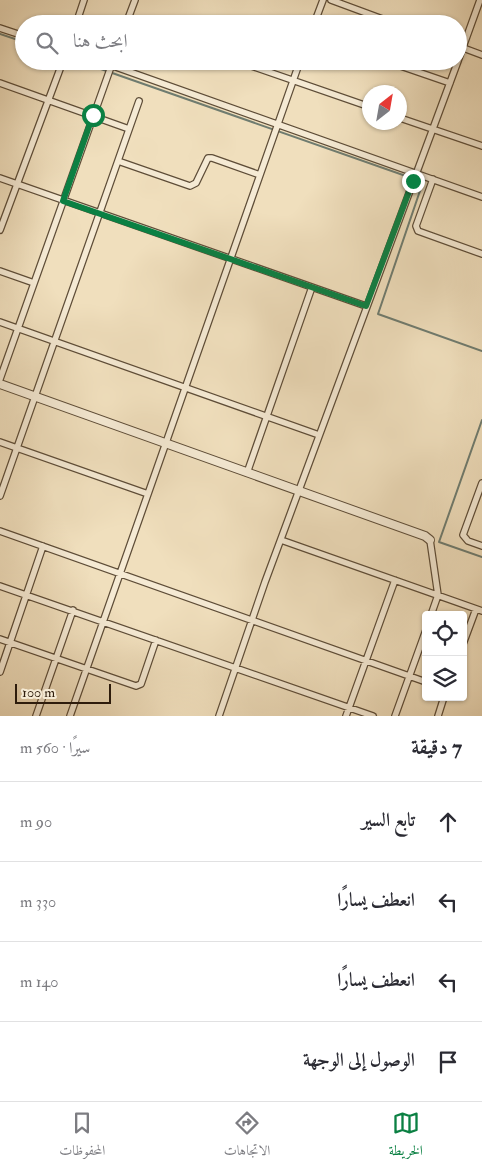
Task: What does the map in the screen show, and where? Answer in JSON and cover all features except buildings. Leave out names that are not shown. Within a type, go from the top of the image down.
[{"type":"street","points":[[79,15],[84,0]]},
{"type":"street","points":[[130,15],[135,0]]},
{"type":"street","points":[[317,15],[323,0]]},
{"type":"street","points":[[331,0],[372,15]]},
{"type":"street","points":[[467,32],[480,0]]},
{"type":"street","points":[[0,28],[15,33]]},
{"type":"street","points":[[467,49],[482,54]]},
{"type":"street","points":[[0,230],[60,70]]},
{"type":"street","points":[[0,379],[109,70]]},
{"type":"street","points":[[131,70],[482,196]]},
{"type":"street","points":[[262,70],[362,104]]},
{"type":"street","points":[[70,716],[297,70]]},
{"type":"street","points":[[412,70],[450,83]]},
{"type":"street","points":[[219,716],[280,540],[455,70]]},
{"type":"street","points":[[0,83],[129,129]]},
{"type":"street","points":[[0,496],[56,342],[139,101]]},
{"type":"street","points":[[407,120],[482,146]]},
{"type":"street","points":[[118,161],[190,186],[196,182],[208,158],[260,175]]},
{"type":"street","points":[[0,178],[366,306]]},
{"type":"street","points":[[433,179],[416,226],[418,231],[482,254]]},
{"type":"street","points":[[0,271],[34,282]]},
{"type":"street","points":[[247,473],[312,288]]},
{"type":"street","points":[[0,322],[319,436]]},
{"type":"street","points":[[0,384],[425,536],[430,540],[438,595],[432,611]]},
{"type":"street","points":[[0,442],[148,494]]},
{"type":"street","points":[[482,483],[464,535],[468,541],[482,546]]},
{"type":"street","points":[[0,531],[422,681]]},
{"type":"street","points":[[280,540],[479,610],[467,636]]},
{"type":"street","points":[[0,672],[42,546]]},
{"type":"street","points":[[346,716],[395,580]]},
{"type":"street","points":[[0,586],[373,716]]},
{"type":"street","points":[[36,716],[73,610]]},
{"type":"street","points":[[0,639],[86,670],[139,686],[156,640]]},
{"type":"street","points":[[395,716],[422,641]]},
{"type":"street","points":[[438,716],[443,701]]},
{"type":"waterway","points":[[0,34],[15,39]]},
{"type":"waterway","points":[[104,70],[423,182],[378,314],[482,351]]},
{"type":"waterway","points":[[482,420],[439,542],[482,557]]},
{"type":"route","points":[[93,115],[63,201],[366,306],[413,181]]}]
